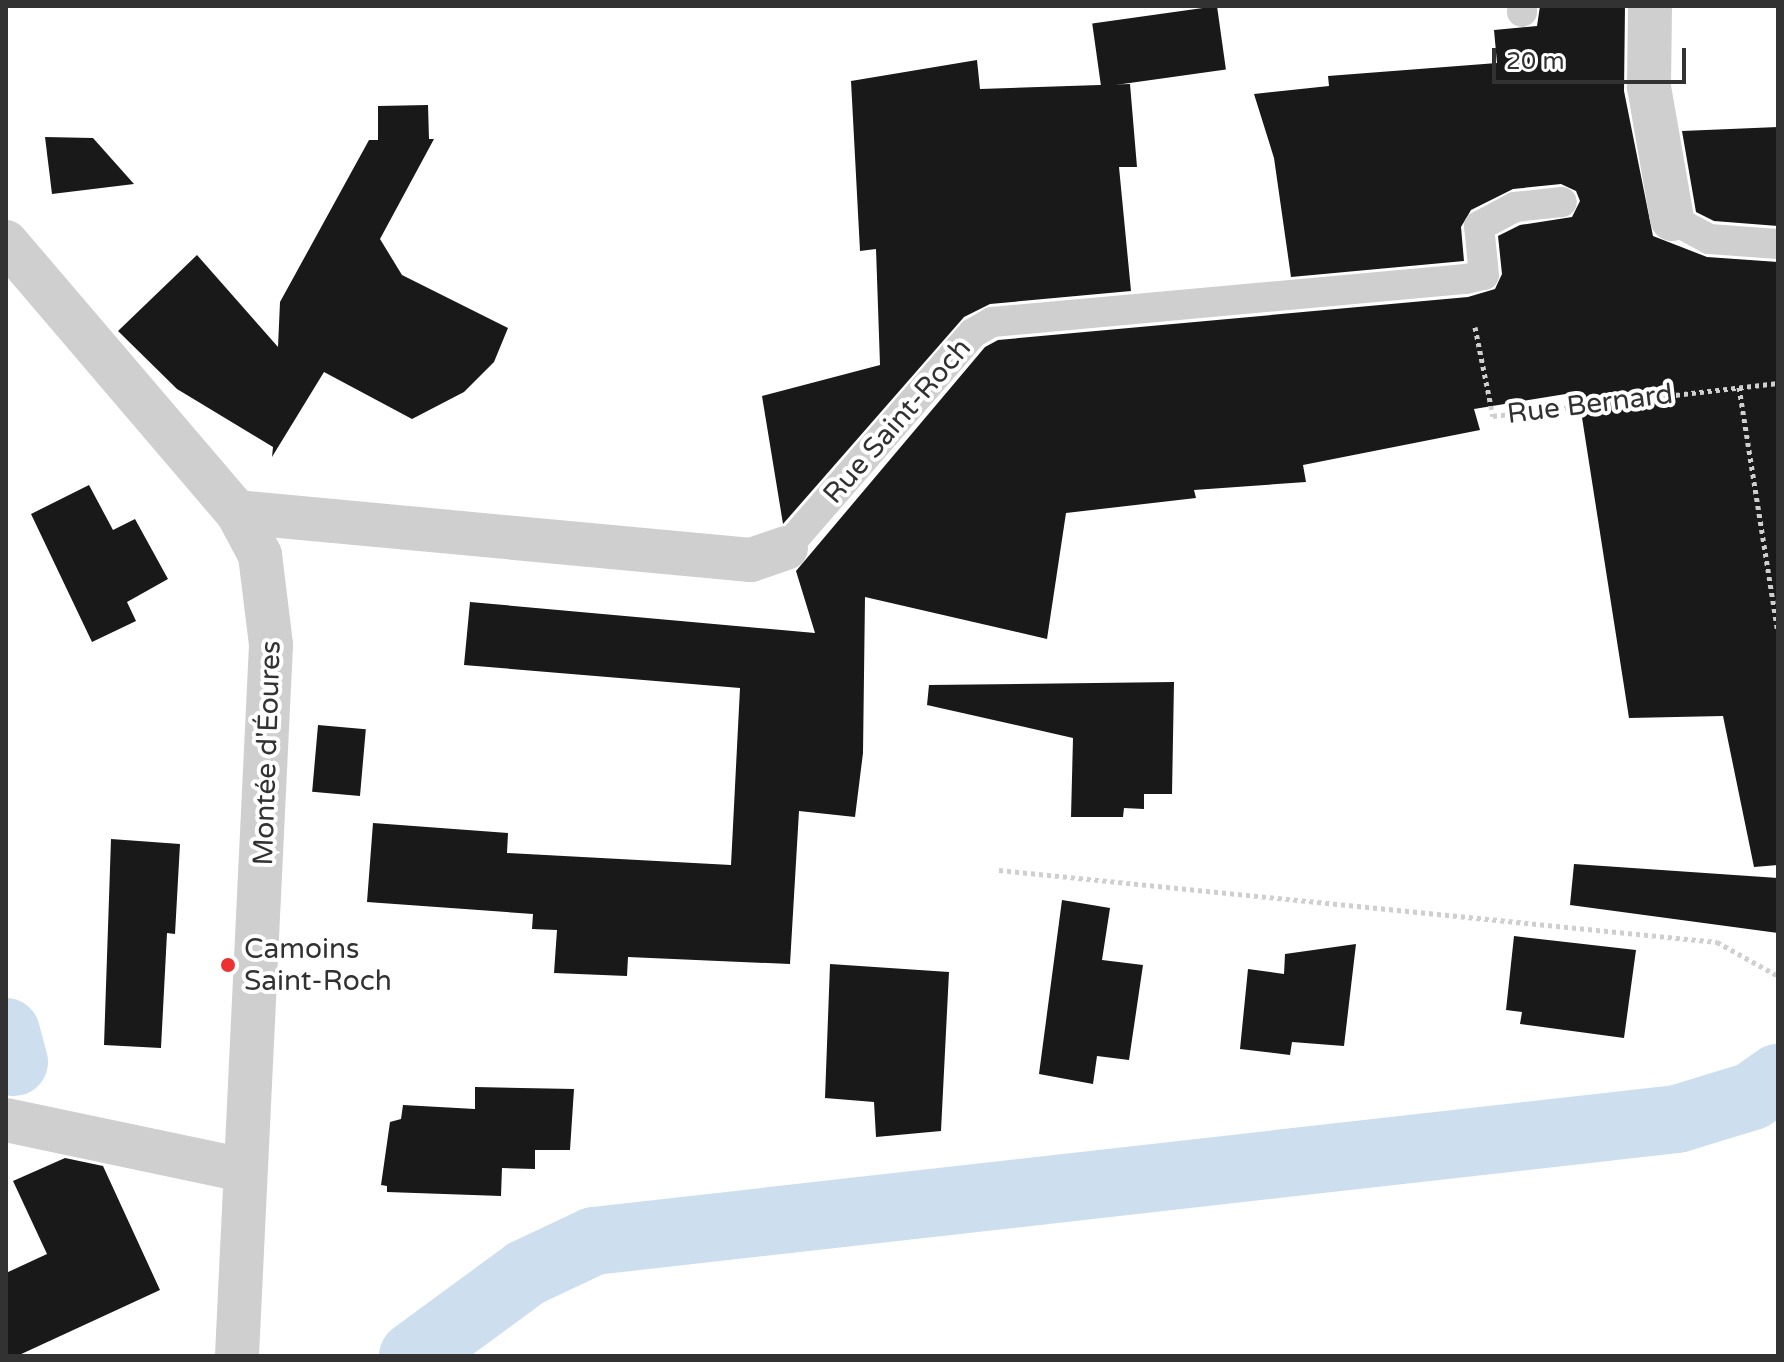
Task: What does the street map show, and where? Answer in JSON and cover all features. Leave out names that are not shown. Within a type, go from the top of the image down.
[{"type":"street","points":[[1650,12],[1649,87],[1672,219]]},
{"type":"street","name":"Montée d'Éoures","points":[[6,242],[237,512],[260,555],[271,645],[260,951],[243,1170],[237,1356]]},
{"type":"street","name":"Rue Saint-Roch","points":[[237,512],[751,560],[786,548]]},
{"type":"street","points":[[6,1120],[243,1170]]},
{"type":"lane","points":[[1466,279],[1484,275],[1479,226],[1515,207],[1562,202]]},
{"type":"lane","points":[[1672,219],[1709,239],[1778,244]]},
{"type":"lane","name":"Rue Saint-Roch","points":[[786,548],[973,333],[992,322],[1466,279]]},
{"type":"path","name":"Rue Bernard","points":[[1466,279],[1493,416],[1778,383]]},
{"type":"path","points":[[1739,387],[1778,632]]},
{"type":"path","points":[[999,870],[1717,942],[1778,976]]},
{"type":"building","points":[[1217,6],[1226,69],[1101,87],[1092,24]]},
{"type":"building","points":[[1540,6],[1625,6],[1624,91],[1653,236],[1707,257],[1778,262],[1778,865],[1754,867],[1723,716],[1629,718],[1578,392],[1474,409],[1480,430],[1303,465],[1306,482],[1194,490],[1196,498],[1066,513],[1047,639],[865,597],[863,753],[855,817],[799,811],[790,964],[628,957],[627,976],[554,973],[557,930],[532,929],[533,914],[367,902],[373,823],[508,833],[507,853],[731,865],[740,688],[464,665],[470,602],[815,633],[796,571],[985,347],[998,340],[1468,297],[1495,289],[1502,274],[1498,236],[1520,225],[1572,217],[1580,201],[1576,191],[1561,184],[1513,189],[1471,210],[1461,227],[1464,261],[1291,277],[1274,158],[1254,94],[1329,86],[1328,76],[1497,63],[1494,30],[1537,26]]},
{"type":"building","points":[[977,60],[980,89],[1130,84],[1137,167],[1119,167],[1131,291],[990,304],[964,317],[783,524],[762,396],[880,365],[876,249],[860,251],[851,81]]},
{"type":"building","points":[[428,105],[429,139],[434,139],[380,239],[402,275],[508,328],[494,362],[464,392],[412,419],[324,372],[272,457],[273,447],[177,389],[118,331],[197,255],[278,347],[280,302],[369,140],[378,140],[378,106]]},
{"type":"building","points":[[1778,127],[1778,226],[1714,221],[1696,212],[1682,131]]},
{"type":"building","points":[[45,137],[93,138],[134,184],[52,194]]},
{"type":"building","points":[[89,485],[113,530],[135,519],[168,579],[127,602],[136,621],[92,642],[31,514]]},
{"type":"building","points":[[1174,682],[1172,794],[1144,794],[1144,809],[1124,808],[1123,817],[1071,817],[1073,738],[927,705],[929,685]]},
{"type":"building","points":[[318,725],[366,729],[360,796],[312,792]]},
{"type":"building","points":[[111,839],[180,844],[175,934],[167,933],[161,1048],[104,1045]]},
{"type":"building","points":[[1574,864],[1778,878],[1778,933],[1570,905]]},
{"type":"building","points":[[1062,900],[1110,908],[1102,960],[1143,965],[1129,1060],[1097,1056],[1093,1084],[1039,1074]]},
{"type":"building","points":[[1514,936],[1636,950],[1624,1038],[1520,1024],[1522,1012],[1506,1010]]},
{"type":"building","points":[[1356,944],[1344,1046],[1292,1042],[1290,1055],[1240,1049],[1248,969],[1284,974],[1285,954]]},
{"type":"building","points":[[830,964],[949,972],[941,1131],[876,1137],[874,1102],[825,1098]]},
{"type":"building","points":[[475,1087],[574,1089],[570,1150],[535,1150],[535,1169],[502,1168],[501,1196],[387,1192],[387,1186],[381,1185],[390,1122],[401,1119],[403,1105],[475,1109]]},
{"type":"building","points":[[65,1158],[103,1166],[160,1290],[17,1356],[6,1356],[6,1273],[47,1254],[13,1181]]},
{"type":"waterway","points":[[6,1032],[14,1062]]},
{"type":"waterway","points":[[413,1356],[526,1273],[594,1241],[1677,1119],[1752,1096],[1778,1078]]},
{"type":"place","name":"Camoins Saint-Roch","points":[[228,965]]}]
